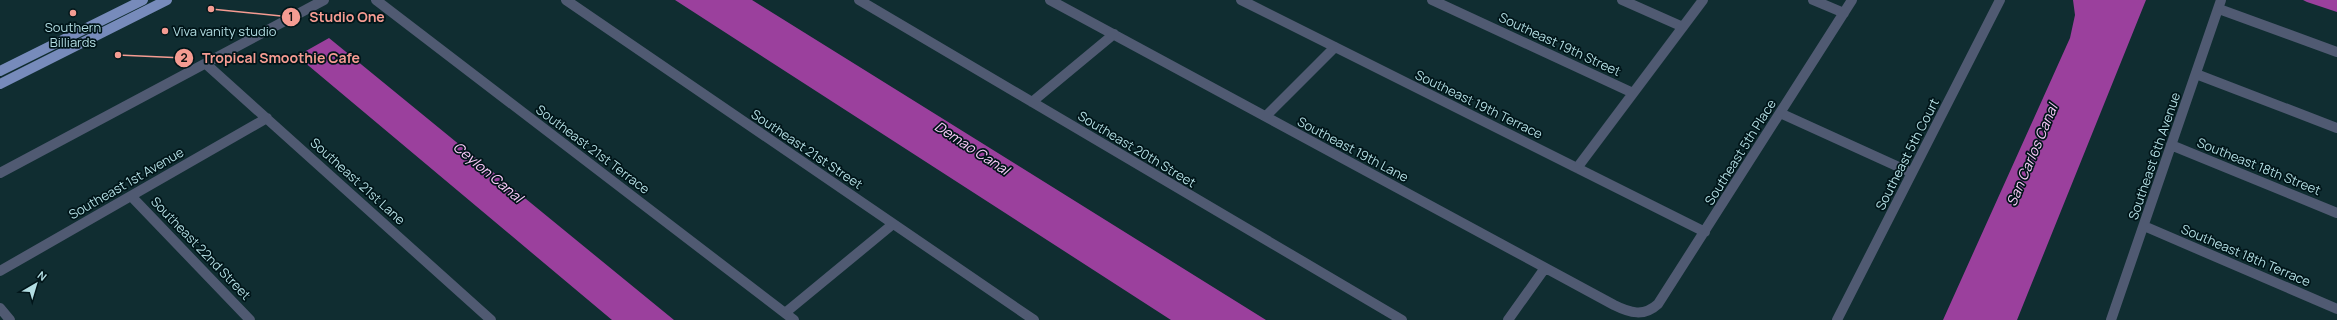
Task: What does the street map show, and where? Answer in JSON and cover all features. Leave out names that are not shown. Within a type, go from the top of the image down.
[{"type":"main road","points":[[0,71],[143,0]]},
{"type":"main road","points":[[0,84],[167,0]]},
{"type":"street","points":[[0,173],[324,0]]},
{"type":"street","name":"Southeast 21st Terrace","points":[[376,0],[794,320]]},
{"type":"street","name":"Southeast 21st Street","points":[[566,0],[1034,320]]},
{"type":"street","name":"Southeast 20th Street","points":[[859,0],[1402,320]]},
{"type":"street","name":"Southeast 19th Lane","points":[[1050,0],[1622,310],[1637,314],[1645,313]]},
{"type":"street","name":"Southeast 19th Terrace","points":[[1241,0],[1705,232]]},
{"type":"street","name":"Southeast 19th Street","points":[[1432,0],[1633,93]]},
{"type":"street","points":[[1622,0],[1683,27]]},
{"type":"street","points":[[1578,168],[1703,0]]},
{"type":"street","points":[[1813,0],[1844,13]]},
{"type":"street","name":"Southeast 5th Place","points":[[1645,313],[1658,304],[1852,0]]},
{"type":"street","name":"Southeast 5th Court","points":[[1837,320],[2000,0]]},
{"type":"street","points":[[2220,4],[2337,52]]},
{"type":"street","name":"Southeast 6th Avenue","points":[[2115,319],[2144,226],[2220,4]]},
{"type":"street","points":[[1032,102],[1114,34]]},
{"type":"street","points":[[1266,116],[1335,47]]},
{"type":"street","name":"Southeast 21st Lane","points":[[206,64],[491,320]]},
{"type":"street","points":[[2196,74],[2337,128]]},
{"type":"street","points":[[1780,113],[1912,173]]},
{"type":"street","name":"Southeast 1st Avenue","points":[[0,271],[267,118]]},
{"type":"street","name":"Southeast 18th Street","points":[[2171,146],[2337,213]]},
{"type":"street","name":"Southeast 22nd Street","points":[[131,196],[250,320]]},
{"type":"street","points":[[785,313],[893,224]]},
{"type":"street","name":"Southeast 18th Terrace","points":[[2144,226],[2337,309]]},
{"type":"street","points":[[1508,320],[1546,268]]},
{"type":"street","points":[[0,308],[10,320]]},
{"type":"water","name":"Demao Canal","points":[[675,0],[752,0],[1266,320],[1171,320]]},
{"type":"water","name":"San Carlos Canal","points":[[2073,0],[2146,0],[2017,320],[1943,320],[2070,38],[2075,15]]},
{"type":"water","points":[[2303,0],[2337,0],[2337,12],[2307,2]]},
{"type":"water","name":"Ceylon Canal","points":[[329,38],[674,320],[612,320],[297,56]]},
{"type":"place","name":"Studio One","points":[[211,9]]},
{"type":"place","name":"Southern Billiards","points":[[73,13]]},
{"type":"place","name":"Viva vanity studio","points":[[165,31]]},
{"type":"place","name":"Tropical Smoothie Cafe","points":[[118,55]]}]
